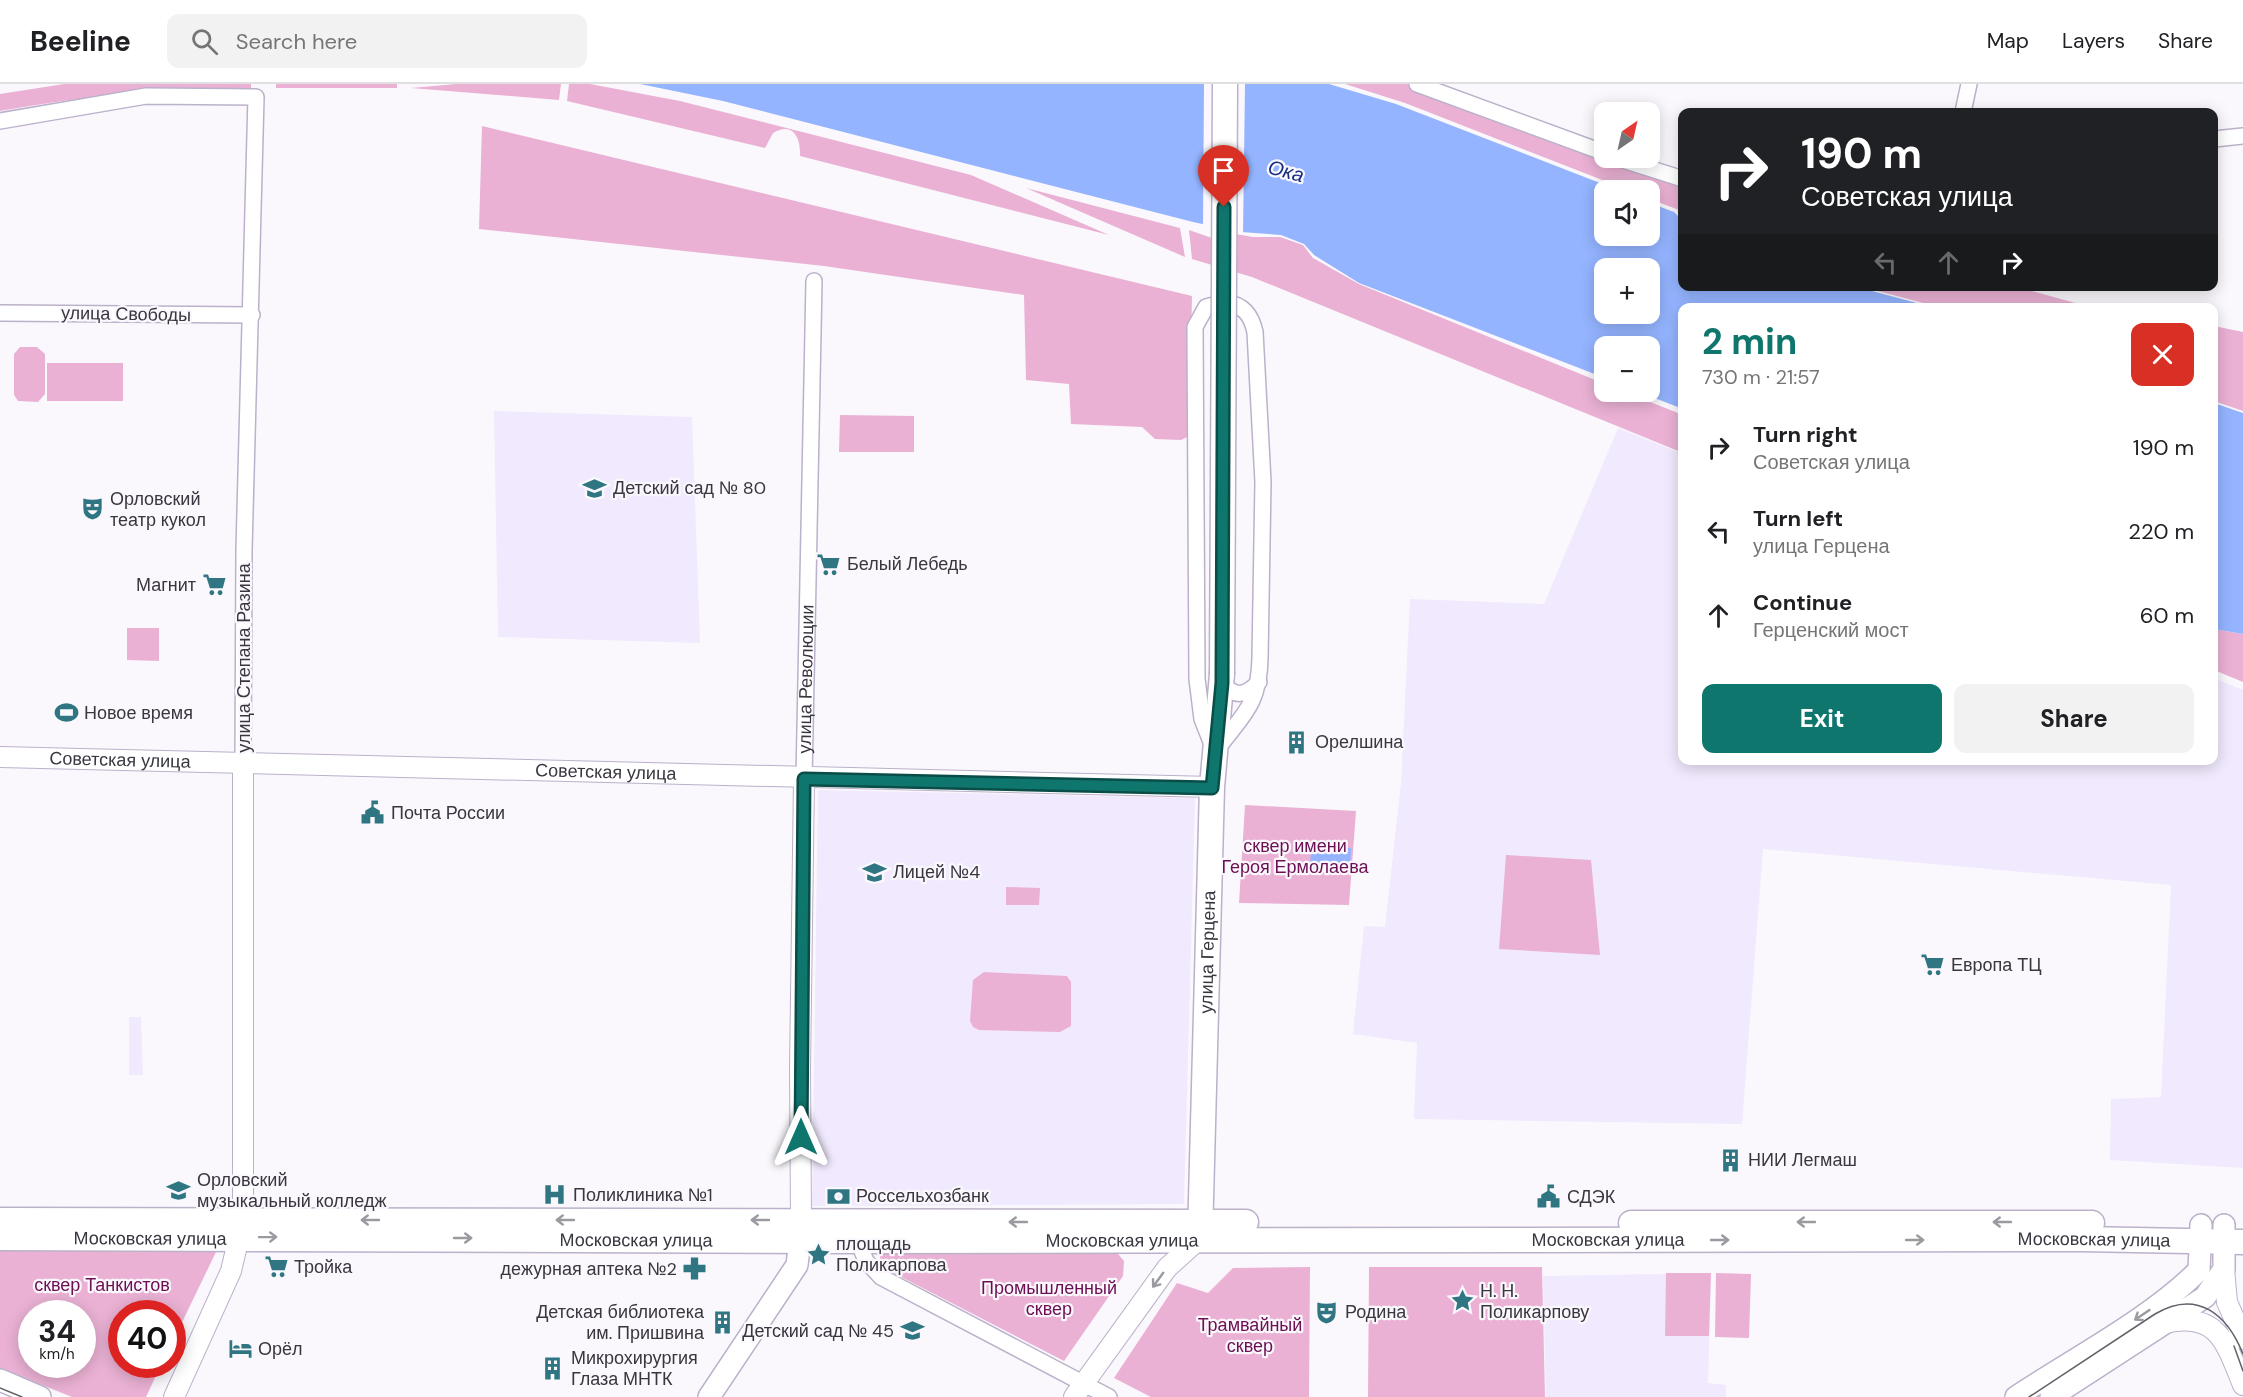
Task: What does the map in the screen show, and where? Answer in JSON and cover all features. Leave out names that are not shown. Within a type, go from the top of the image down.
[{"type":"main road","name":"улица Герцена","points":[[1201,1230],[1212,788],[1222,679],[1225,84]]},
{"type":"main road","name":"Московская улица","points":[[0,1220],[242,1229],[802,1230],[1201,1230],[1876,1222],[2223,1233]]},
{"type":"main road","name":"Московская улица","points":[[0,1238],[242,1229]]},
{"type":"main road","name":"Московская улица","points":[[802,1230],[858,1240],[1201,1230]]},
{"type":"main road","points":[[709,1397],[798,1265],[802,1230]]},
{"type":"main road","points":[[2051,1397],[2205,1297],[2224,1269],[2223,1233]]},
{"type":"main road","points":[[2016,1397],[2166,1298],[2199,1270],[2223,1233]]},
{"type":"main road","points":[[0,1380],[40,1397]]},
{"type":"street","points":[[1417,84],[1594,149]]},
{"type":"street","points":[[1964,108],[1969,84]]},
{"type":"street","name":"улица Степана Разина","points":[[0,121],[146,96],[256,97],[244,550],[242,1229],[231,1271],[174,1397]]},
{"type":"street","points":[[2218,139],[2243,136]]},
{"type":"street","points":[[1648,168],[1678,177]]},
{"type":"street","name":"улица Революции","points":[[802,1230],[800,1069],[814,281]]},
{"type":"street","points":[[1225,302],[1234,303],[1248,313],[1255,332],[1263,482],[1259,682],[1247,711],[1215,752],[1202,719],[1197,679],[1196,327],[1206,307],[1225,302]]},
{"type":"street","name":"улица Свободы","points":[[0,313],[252,315]]},
{"type":"street","points":[[1222,679],[1234,694],[1239,695],[1259,682]]},
{"type":"street","name":"Советская улица","points":[[0,757],[1212,788]]},
{"type":"street","points":[[1079,1390],[1167,1268],[1201,1230]]},
{"type":"street","points":[[858,1240],[873,1270],[1079,1390],[1109,1397]]},
{"type":"street","points":[[2224,1269],[2225,1293],[2243,1339]]},
{"type":"street","points":[[2199,1270],[2205,1297],[2243,1384]]},
{"type":"street","points":[[2166,1298],[2186,1295],[2205,1297],[2232,1312]]},
{"type":"street","points":[[2165,1323],[2198,1321],[2221,1336]]},
{"type":"shaded area","name":"Детский сад № 80","points":[[494,411],[692,417],[700,643],[498,637]]},
{"type":"shaded area","points":[[1618,428],[1678,452],[1678,765],[2218,765],[2218,680],[2243,690],[2243,1168],[2110,1160],[2111,1099],[2161,1097],[2171,885],[1763,849],[1742,1124],[1414,1119],[1417,1043],[1353,1034],[1364,926],[1385,927],[1401,783],[1410,599],[1544,604]]},
{"type":"shaded area","points":[[818,790],[1195,798],[1184,1204],[812,1206]]},
{"type":"shaded area","points":[[129,1017],[141,1017],[143,1075],[129,1075]]},
{"type":"shaded area","points":[[1711,1273],[1708,1383],[1726,1385],[1726,1397],[1546,1397],[1543,1276]]},
{"type":"green space","points":[[64,84],[251,84],[251,88],[188,89],[125,94],[0,111],[0,94]]},
{"type":"green space","points":[[276,84],[397,84],[397,88],[276,88]]},
{"type":"green space","points":[[456,84],[561,84],[559,100],[411,88]]},
{"type":"green space","points":[[569,84],[590,84],[680,101],[971,175],[1109,235],[800,156],[799,143],[791,130],[780,130],[773,133],[765,148],[567,101]]},
{"type":"green space","points":[[1345,84],[1410,84],[1594,150],[1594,168],[1644,168],[1678,180],[1678,210],[1660,203],[1660,180],[1602,180],[1405,103]]},
{"type":"green space","points":[[482,126],[1192,296],[1189,436],[1181,440],[1155,439],[1142,427],[1071,424],[1069,384],[1026,380],[1024,295],[824,266],[479,229]]},
{"type":"green space","points":[[1026,188],[1180,228],[1185,257]]},
{"type":"green space","points":[[1189,230],[1212,238],[1213,230],[1253,237],[1280,237],[1303,245],[1313,258],[1359,284],[1594,380],[1594,402],[1650,402],[1678,413],[1678,451],[1252,277],[1192,259]]},
{"type":"green space","points":[[1878,291],[2032,291],[2075,303],[1923,303]]},
{"type":"green space","points":[[2218,327],[2243,332],[2243,411],[2218,402]]},
{"type":"green space","points":[[20,347],[37,347],[45,354],[45,394],[38,402],[18,401],[14,395],[14,354]]},
{"type":"green space","points":[[47,363],[123,363],[123,401],[47,401]]},
{"type":"green space","points":[[840,415],[914,416],[914,452],[839,452]]},
{"type":"green space","points":[[127,628],[159,628],[159,661],[127,660]]},
{"type":"green space","points":[[2218,630],[2243,634],[2243,682],[2218,672]]},
{"type":"green space","name":"сквер имени Героя Ермолаева","points":[[1245,805],[1356,811],[1349,905],[1239,903]]},
{"type":"green space","points":[[1506,855],[1591,860],[1600,955],[1499,949]]},
{"type":"green space","points":[[1006,887],[1040,888],[1039,905],[1006,905]]},
{"type":"green space","points":[[984,972],[1067,976],[1071,982],[1071,1026],[1060,1032],[979,1030],[973,1027],[970,1021],[973,980]]},
{"type":"green space","name":"Промышленный сквер","points":[[880,1249],[1114,1249],[1124,1261],[1123,1276],[1064,1361],[880,1266]]},
{"type":"green space","name":"сквер Танкистов","points":[[0,1250],[216,1252],[186,1314],[186,1300],[108,1300],[108,1378],[155,1378],[146,1397],[72,1397],[25,1378],[96,1378],[96,1300],[18,1300],[18,1375],[0,1368]]},
{"type":"green space","name":"Трамвайный сквер","points":[[1310,1267],[1309,1397],[1151,1397],[1114,1378],[1177,1283],[1208,1293],[1233,1268]]},
{"type":"green space","points":[[1369,1267],[1542,1267],[1545,1397],[1368,1397]]},
{"type":"green space","points":[[1666,1273],[1711,1273],[1709,1336],[1665,1336]]},
{"type":"green space","points":[[1716,1273],[1751,1274],[1749,1338],[1715,1337]]},
{"type":"water","name":"Ока","points":[[640,84],[1329,84],[1396,104],[1594,181],[1594,246],[1660,246],[1660,207],[1674,212],[1678,216],[1678,291],[1872,291],[1917,303],[1678,303],[1678,407],[1660,400],[1660,336],[1594,336],[1594,374],[1359,283],[1314,255],[1304,244],[1281,235],[1241,232],[1193,222],[723,101]]},
{"type":"water","points":[[2218,404],[2243,413],[2243,634],[2218,630]]},
{"type":"water","points":[[1311,846],[1351,848],[1350,873],[1310,872]]},
{"type":"pier","points":[[1204,84],[1245,84],[1243,235],[1203,227]]},
{"type":"tram line","points":[[2029,1397],[2155,1314],[2184,1304],[2197,1305],[2219,1317],[2228,1327],[2243,1354]]},
{"type":"tram line","points":[[2234,1346],[2243,1371]]},
{"type":"tram line","points":[[0,1388],[22,1397]]},
{"type":"place","name":"Детский сад № 80","points":[[595,488]]},
{"type":"place","name":"Орловский театр кукол","points":[[92,509]]},
{"type":"place","name":"Белый Лебедь","points":[[829,564]]},
{"type":"place","name":"Магнит","points":[[214,585]]},
{"type":"place","name":"Новое время","points":[[66,713]]},
{"type":"place","name":"Орелшина","points":[[1297,742]]},
{"type":"place","name":"Почта России","points":[[373,813]]},
{"type":"place","name":"Лицей №4","points":[[875,872]]},
{"type":"place","name":"Европа ТЦ","points":[[1933,965]]},
{"type":"place","name":"НИИ Легмаш","points":[[1730,1160]]},
{"type":"place","name":"Орловский музыкальный колледж","points":[[179,1190]]},
{"type":"place","name":"Поликлиника №1","points":[[555,1195]]},
{"type":"place","name":"Россельхозбанк","points":[[838,1196]]},
{"type":"place","name":"СДЭК","points":[[1549,1197]]},
{"type":"place","name":"площадь Поликарпова","points":[[818,1254]]},
{"type":"place","name":"Тройка","points":[[276,1267]]},
{"type":"place","name":"дежурная аптека №2","points":[[695,1269]]},
{"type":"place","name":"Н. Н. Поликарпову","points":[[1462,1301]]},
{"type":"place","name":"Родина","points":[[1327,1312]]},
{"type":"place","name":"Детская библиотека им. Пришвина","points":[[722,1322]]},
{"type":"place","name":"Детский сад № 45","points":[[912,1331]]},
{"type":"place","name":"Орёл","points":[[240,1349]]},
{"type":"place","name":"Микрохирургия Глаза МНТК","points":[[553,1368]]},
{"type":"route","points":[[801,1137],[804,779],[1212,788],[1222,683],[1224,207]]}]
